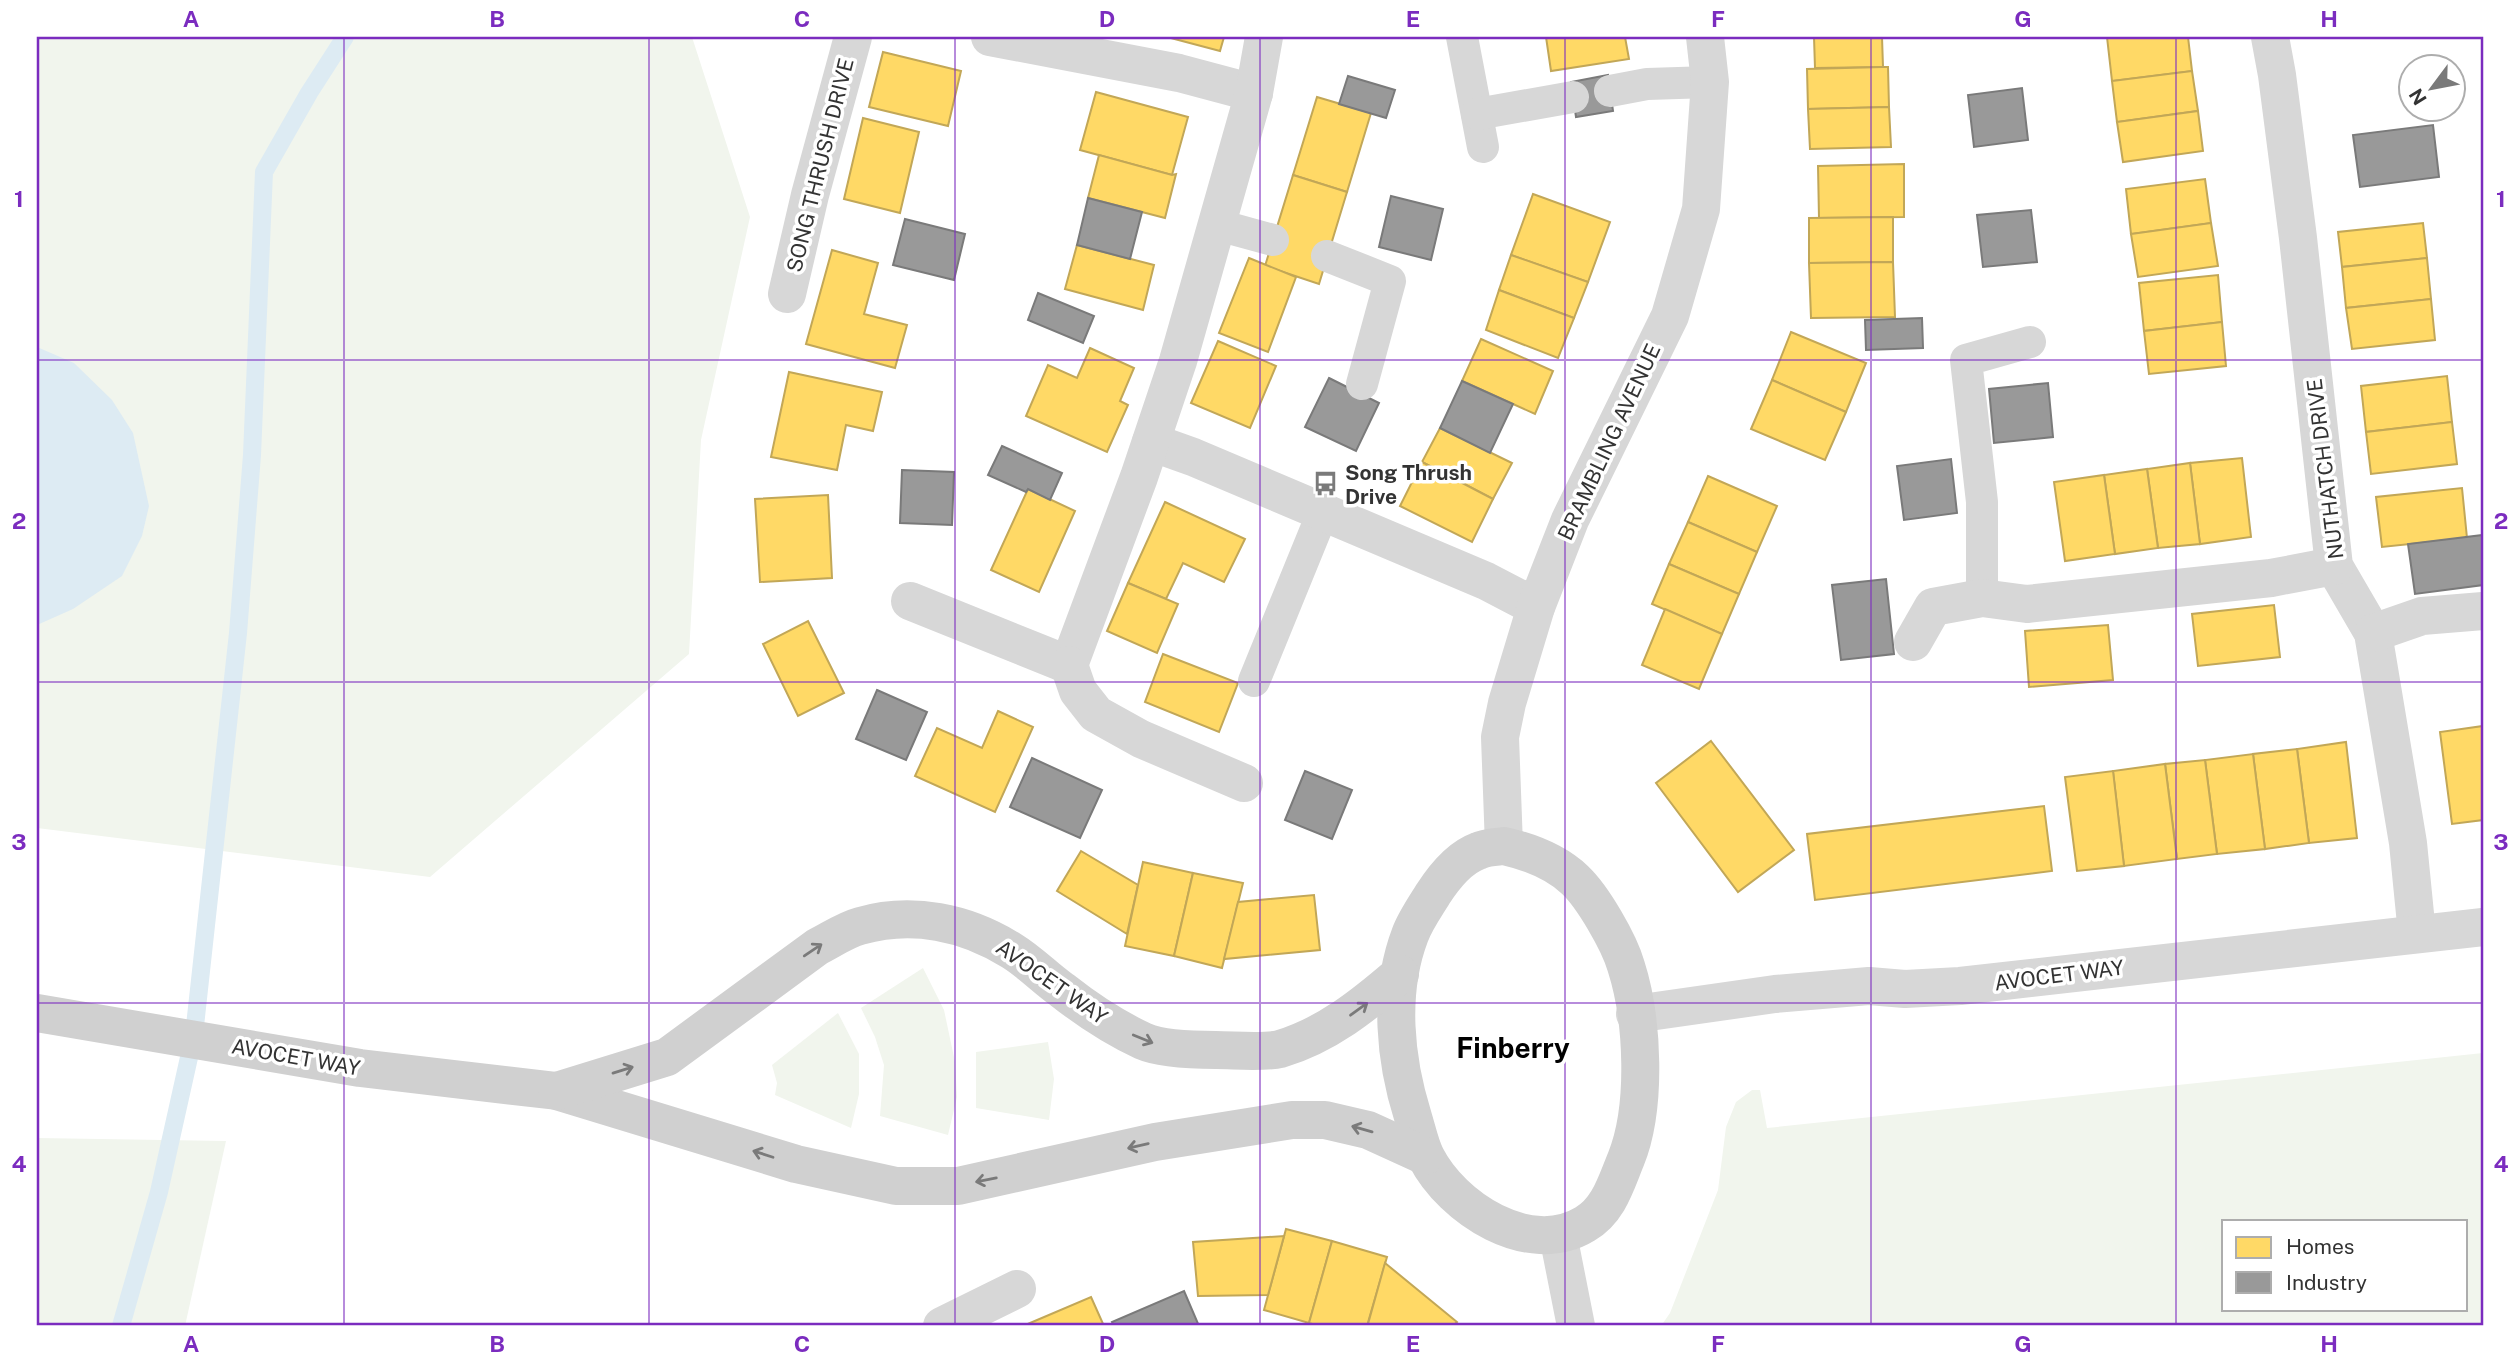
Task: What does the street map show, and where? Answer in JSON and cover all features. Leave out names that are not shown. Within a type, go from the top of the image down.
[{"type":"street","name":"SONG THRUSH DRIVE","points":[[787,294],[810,195],[853,37]]},
{"type":"street","points":[[990,37],[1179,74],[1254,93]]},
{"type":"street","points":[[1244,783],[1141,739],[1096,714],[1078,691],[1069,665],[1151,442],[1178,360],[1254,93],[1264,37]]},
{"type":"street","name":"BRAMBLING AVENUE","points":[[1504,846],[1500,737],[1507,703],[1536,607],[1570,520],[1670,316],[1701,209],[1710,82],[1705,37]]},
{"type":"street","name":"NUTHATCH DRIVE","points":[[2270,37],[2298,238],[2334,566],[2374,633],[2408,843],[2417,933]]},
{"type":"street","points":[[1151,442],[1193,457],[1486,581],[1536,607]]},
{"type":"street","points":[[1913,642],[1933,607],[1982,598],[2027,604],[2270,578],[2334,566]]},
{"type":"street","points":[[910,601],[1069,665]]},
{"type":"street","points":[[2374,633],[2422,616],[2483,611]]},
{"type":"street","points":[[1504,846],[1536,854],[1575,880],[1603,917],[1626,965],[1635,1014],[1641,1084],[1631,1146],[1607,1204],[1585,1224],[1558,1235],[1530,1233],[1498,1226],[1471,1209],[1440,1180],[1425,1156],[1407,1098],[1399,1058],[1395,1013],[1400,974],[1409,936],[1446,874],[1478,850],[1504,846]]},
{"type":"street","name":"AVOCET WAY","points":[[558,1091],[667,1057],[817,947],[860,926],[916,918],[947,923],[980,933],[1013,951],[1063,992],[1117,1027],[1146,1042],[1182,1049],[1278,1049],[1335,1025],[1362,1007],[1400,974]]},
{"type":"street","name":"AVOCET WAY","points":[[1635,1014],[1775,993],[1869,986],[1905,989],[1960,986],[2483,927]]},
{"type":"street","name":"AVOCET WAY","points":[[37,1013],[360,1068],[558,1091],[796,1164],[896,1186],[958,1186],[1155,1142],[1292,1120],[1325,1120],[1368,1130],[1425,1156]]},
{"type":"street","points":[[1558,1235],[1576,1326]]},
{"type":"street","points":[[942,1326],[1017,1289]]},
{"type":"lane","points":[[1462,37],[1483,147]]},
{"type":"lane","points":[[1610,91],[1647,84],[1710,82]]},
{"type":"lane","points":[[1477,114],[1573,97]]},
{"type":"lane","points":[[1218,225],[1273,240]]},
{"type":"lane","points":[[1327,256],[1390,281],[1362,384]]},
{"type":"lane","points":[[1982,598],[1982,502],[1966,359],[2030,342]]},
{"type":"lane","points":[[1254,681],[1323,512]]},
{"type":"shaded area","points":[[37,37],[692,37],[750,217],[701,440],[689,654],[430,877],[37,828]]},
{"type":"shaded area","points":[[37,347],[74,363],[112,400],[133,433],[149,506],[142,536],[122,576],[73,609],[37,625]]},
{"type":"shaded area","points":[[923,968],[944,1010],[955,1062],[957,1097],[948,1135],[880,1116],[884,1065],[875,1037],[861,1008]]},
{"type":"shaded area","points":[[838,1013],[859,1054],[859,1094],[851,1128],[775,1095],[777,1083],[772,1065]]},
{"type":"shaded area","points":[[1048,1042],[1054,1079],[1049,1120],[976,1108],[976,1052]]},
{"type":"shaded area","points":[[2483,1053],[2483,1326],[1661,1326],[1670,1313],[1718,1190],[1726,1127],[1736,1102],[1752,1090],[1760,1090],[1767,1128]]},
{"type":"shaded area","points":[[37,1138],[226,1141],[185,1326],[37,1326]]},
{"type":"building: Homes","points":[[1167,37],[1224,37],[1220,51]]},
{"type":"building: Homes","points":[[1546,37],[1625,37],[1629,59],[1551,71]]},
{"type":"building: Homes","points":[[1814,37],[1882,37],[1883,67],[1815,68]]},
{"type":"building: Homes","points":[[2107,37],[2188,37],[2192,71],[2112,81]]},
{"type":"building: Homes","points":[[883,52],[961,71],[948,126],[869,107]]},
{"type":"building: Homes","points":[[1888,67],[1889,107],[1808,109],[1807,69]]},
{"type":"building: Homes","points":[[2192,71],[2198,111],[2117,122],[2112,81]]},
{"type":"building: Homes","points":[[1096,92],[1188,117],[1172,175],[1080,150]]},
{"type":"building: Homes","points":[[1317,97],[1371,113],[1347,192],[1293,175]]},
{"type":"building: Homes","points":[[1889,107],[1891,147],[1810,149],[1808,109]]},
{"type":"building: Homes","points":[[2198,111],[2203,151],[2123,162],[2117,122]]},
{"type":"building: Homes","points":[[863,118],[919,132],[900,213],[844,199]]},
{"type":"building: Homes","points":[[1099,155],[1176,174],[1165,218],[1088,198]]},
{"type":"building: Homes","points":[[1904,164],[1904,217],[1819,218],[1818,166]]},
{"type":"building: Homes","points":[[1293,175],[1347,192],[1319,284],[1265,266]]},
{"type":"building: Homes","points":[[2205,179],[2211,223],[2131,234],[2126,189]]},
{"type":"building: Homes","points":[[1533,194],[1610,222],[1588,282],[1511,255]]},
{"type":"building: Homes","points":[[1893,217],[1893,262],[1809,263],[1809,218]]},
{"type":"building: Homes","points":[[2211,223],[2218,266],[2138,277],[2131,234]]},
{"type":"building: Homes","points":[[2423,223],[2427,258],[2342,267],[2338,232]]},
{"type":"building: Homes","points":[[1077,245],[1154,265],[1143,310],[1065,289]]},
{"type":"building: Homes","points":[[832,250],[878,263],[864,314],[907,325],[895,368],[806,344]]},
{"type":"building: Homes","points":[[1511,255],[1588,282],[1574,318],[1499,290]]},
{"type":"building: Homes","points":[[1249,258],[1296,277],[1268,352],[1219,333]]},
{"type":"building: Homes","points":[[2427,258],[2431,299],[2346,308],[2342,267]]},
{"type":"building: Homes","points":[[1893,262],[1895,317],[1811,318],[1809,263]]},
{"type":"building: Homes","points":[[2218,275],[2222,322],[2144,331],[2139,283]]},
{"type":"building: Homes","points":[[1499,290],[1574,318],[1558,358],[1486,330]]},
{"type":"building: Homes","points":[[2431,299],[2435,340],[2352,349],[2346,308]]},
{"type":"building: Homes","points":[[2222,322],[2226,366],[2149,374],[2144,331]]},
{"type":"building: Homes","points":[[1791,332],[1866,363],[1846,412],[1772,380]]},
{"type":"building: Homes","points":[[1481,339],[1553,371],[1535,414],[1462,381]]},
{"type":"building: Homes","points":[[1218,341],[1276,366],[1250,428],[1191,403]]},
{"type":"building: Homes","points":[[1090,348],[1134,368],[1120,401],[1128,405],[1107,452],[1026,416],[1048,365],[1077,378]]},
{"type":"building: Homes","points":[[789,372],[882,392],[873,431],[846,425],[837,470],[771,457]]},
{"type":"building: Homes","points":[[2447,376],[2452,422],[2366,432],[2361,386]]},
{"type":"building: Homes","points":[[1772,380],[1846,412],[1825,460],[1751,429]]},
{"type":"building: Homes","points":[[2452,422],[2457,464],[2371,474],[2366,432]]},
{"type":"building: Homes","points":[[1440,428],[1512,463],[1493,499],[1422,462]]},
{"type":"building: Homes","points":[[2242,458],[2251,537],[2200,544],[2190,463]]},
{"type":"building: Homes","points":[[1422,462],[1493,499],[1472,542],[1400,506]]},
{"type":"building: Homes","points":[[2190,463],[2200,544],[2158,548],[2147,469]]},
{"type":"building: Homes","points":[[2147,469],[2158,548],[2115,554],[2104,475]]},
{"type":"building: Homes","points":[[2104,475],[2115,554],[2065,561],[2054,482]]},
{"type":"building: Homes","points":[[1708,476],[1777,506],[1757,552],[1688,522]]},
{"type":"building: Homes","points":[[2462,488],[2467,538],[2382,547],[2376,497]]},
{"type":"building: Homes","points":[[1028,489],[1075,511],[1039,592],[991,570]]},
{"type":"building: Homes","points":[[828,495],[832,578],[760,582],[755,499]]},
{"type":"building: Homes","points":[[1165,502],[1245,539],[1224,582],[1183,563],[1166,599],[1128,583]]},
{"type":"building: Homes","points":[[1688,522],[1757,552],[1739,594],[1669,564]]},
{"type":"building: Homes","points":[[1669,564],[1739,594],[1722,634],[1652,604]]},
{"type":"building: Homes","points":[[1128,583],[1178,604],[1157,653],[1107,631]]},
{"type":"building: Homes","points":[[2274,605],[2280,657],[2198,666],[2192,614]]},
{"type":"building: Homes","points":[[1665,609],[1722,634],[1699,689],[1642,665]]},
{"type":"building: Homes","points":[[808,621],[844,693],[798,716],[763,644]]},
{"type":"building: Homes","points":[[2108,625],[2113,680],[2029,687],[2025,631]]},
{"type":"building: Homes","points":[[1163,654],[1238,683],[1219,732],[1145,702]]},
{"type":"building: Homes","points":[[998,711],[1033,727],[995,812],[915,776],[937,728],[982,748]]},
{"type":"building: Homes","points":[[2483,726],[2483,820],[2452,824],[2440,732]]},
{"type":"building: Homes","points":[[1711,741],[1794,850],[1738,892],[1656,783]]},
{"type":"building: Homes","points":[[2346,742],[2357,838],[2309,843],[2297,749]]},
{"type":"building: Homes","points":[[2297,749],[2309,843],[2265,849],[2253,754]]},
{"type":"building: Homes","points":[[2253,754],[2265,849],[2217,854],[2205,760]]},
{"type":"building: Homes","points":[[2205,760],[2217,854],[2177,859],[2165,764]]},
{"type":"building: Homes","points":[[2165,764],[2177,859],[2124,866],[2113,771]]},
{"type":"building: Homes","points":[[2113,771],[2124,866],[2077,871],[2065,777]]},
{"type":"building: Homes","points":[[2044,806],[2052,871],[1815,900],[1807,834]]},
{"type":"building: Homes","points":[[1081,851],[1138,885],[1127,934],[1057,891]]},
{"type":"building: Homes","points":[[1143,862],[1193,873],[1174,956],[1125,946]]},
{"type":"building: Homes","points":[[1193,873],[1243,883],[1222,968],[1174,956]]},
{"type":"building: Homes","points":[[1314,895],[1320,950],[1224,959],[1238,902]]},
{"type":"building: Homes","points":[[1286,1229],[1332,1241],[1309,1323],[1264,1310]]},
{"type":"building: Homes","points":[[1284,1236],[1268,1295],[1198,1296],[1193,1242]]},
{"type":"building: Homes","points":[[1332,1241],[1387,1257],[1367,1326],[1319,1326],[1309,1323]]},
{"type":"building: Homes","points":[[1385,1263],[1457,1322],[1453,1326],[1368,1324]]},
{"type":"building: Homes","points":[[1091,1297],[1104,1326],[1023,1326]]},
{"type":"building: Industry","points":[[1608,75],[1613,111],[1576,117],[1571,82]]},
{"type":"building: Industry","points":[[1348,76],[1395,90],[1386,118],[1339,104]]},
{"type":"building: Industry","points":[[2022,88],[2028,140],[1974,147],[1968,95]]},
{"type":"building: Industry","points":[[2433,125],[2439,177],[2360,187],[2353,135]]},
{"type":"building: Industry","points":[[1391,196],[1443,209],[1431,260],[1379,247]]},
{"type":"building: Industry","points":[[1088,198],[1142,212],[1130,259],[1077,245]]},
{"type":"building: Industry","points":[[2031,210],[2037,262],[1983,267],[1977,215]]},
{"type":"building: Industry","points":[[905,219],[965,234],[954,280],[893,265]]},
{"type":"building: Industry","points":[[1038,293],[1094,316],[1083,343],[1028,320]]},
{"type":"building: Industry","points":[[1922,318],[1923,348],[1866,350],[1865,320]]},
{"type":"building: Industry","points":[[1329,378],[1379,403],[1356,451],[1305,427]]},
{"type":"building: Industry","points":[[1462,381],[1513,404],[1490,453],[1440,428]]},
{"type":"building: Industry","points":[[2048,383],[2053,437],[1994,443],[1989,389]]},
{"type":"building: Industry","points":[[1002,446],[1062,473],[1050,500],[988,475]]},
{"type":"building: Industry","points":[[1951,459],[1957,513],[1904,520],[1897,466]]},
{"type":"building: Industry","points":[[902,470],[954,472],[952,525],[900,523]]},
{"type":"building: Industry","points":[[2483,535],[2483,585],[2415,594],[2408,544]]},
{"type":"building: Industry","points":[[1886,579],[1894,654],[1841,660],[1832,585]]},
{"type":"building: Industry","points":[[877,690],[927,712],[906,760],[856,739]]},
{"type":"building: Industry","points":[[1032,758],[1102,790],[1080,838],[1010,807]]},
{"type":"building: Industry","points":[[1305,771],[1352,790],[1332,839],[1285,820]]},
{"type":"building: Industry","points":[[1184,1291],[1199,1326],[1114,1326],[1112,1322]]},
{"type":"waterway","points":[[121,1326],[159,1192],[194,1035],[238,633],[252,455],[264,172],[345,37]]},
{"type":"place","name":"Song Thrush Drive","points":[[1325,484]]},
{"type":"district","name":"Finberry","points":[[1513,1047]]}]
